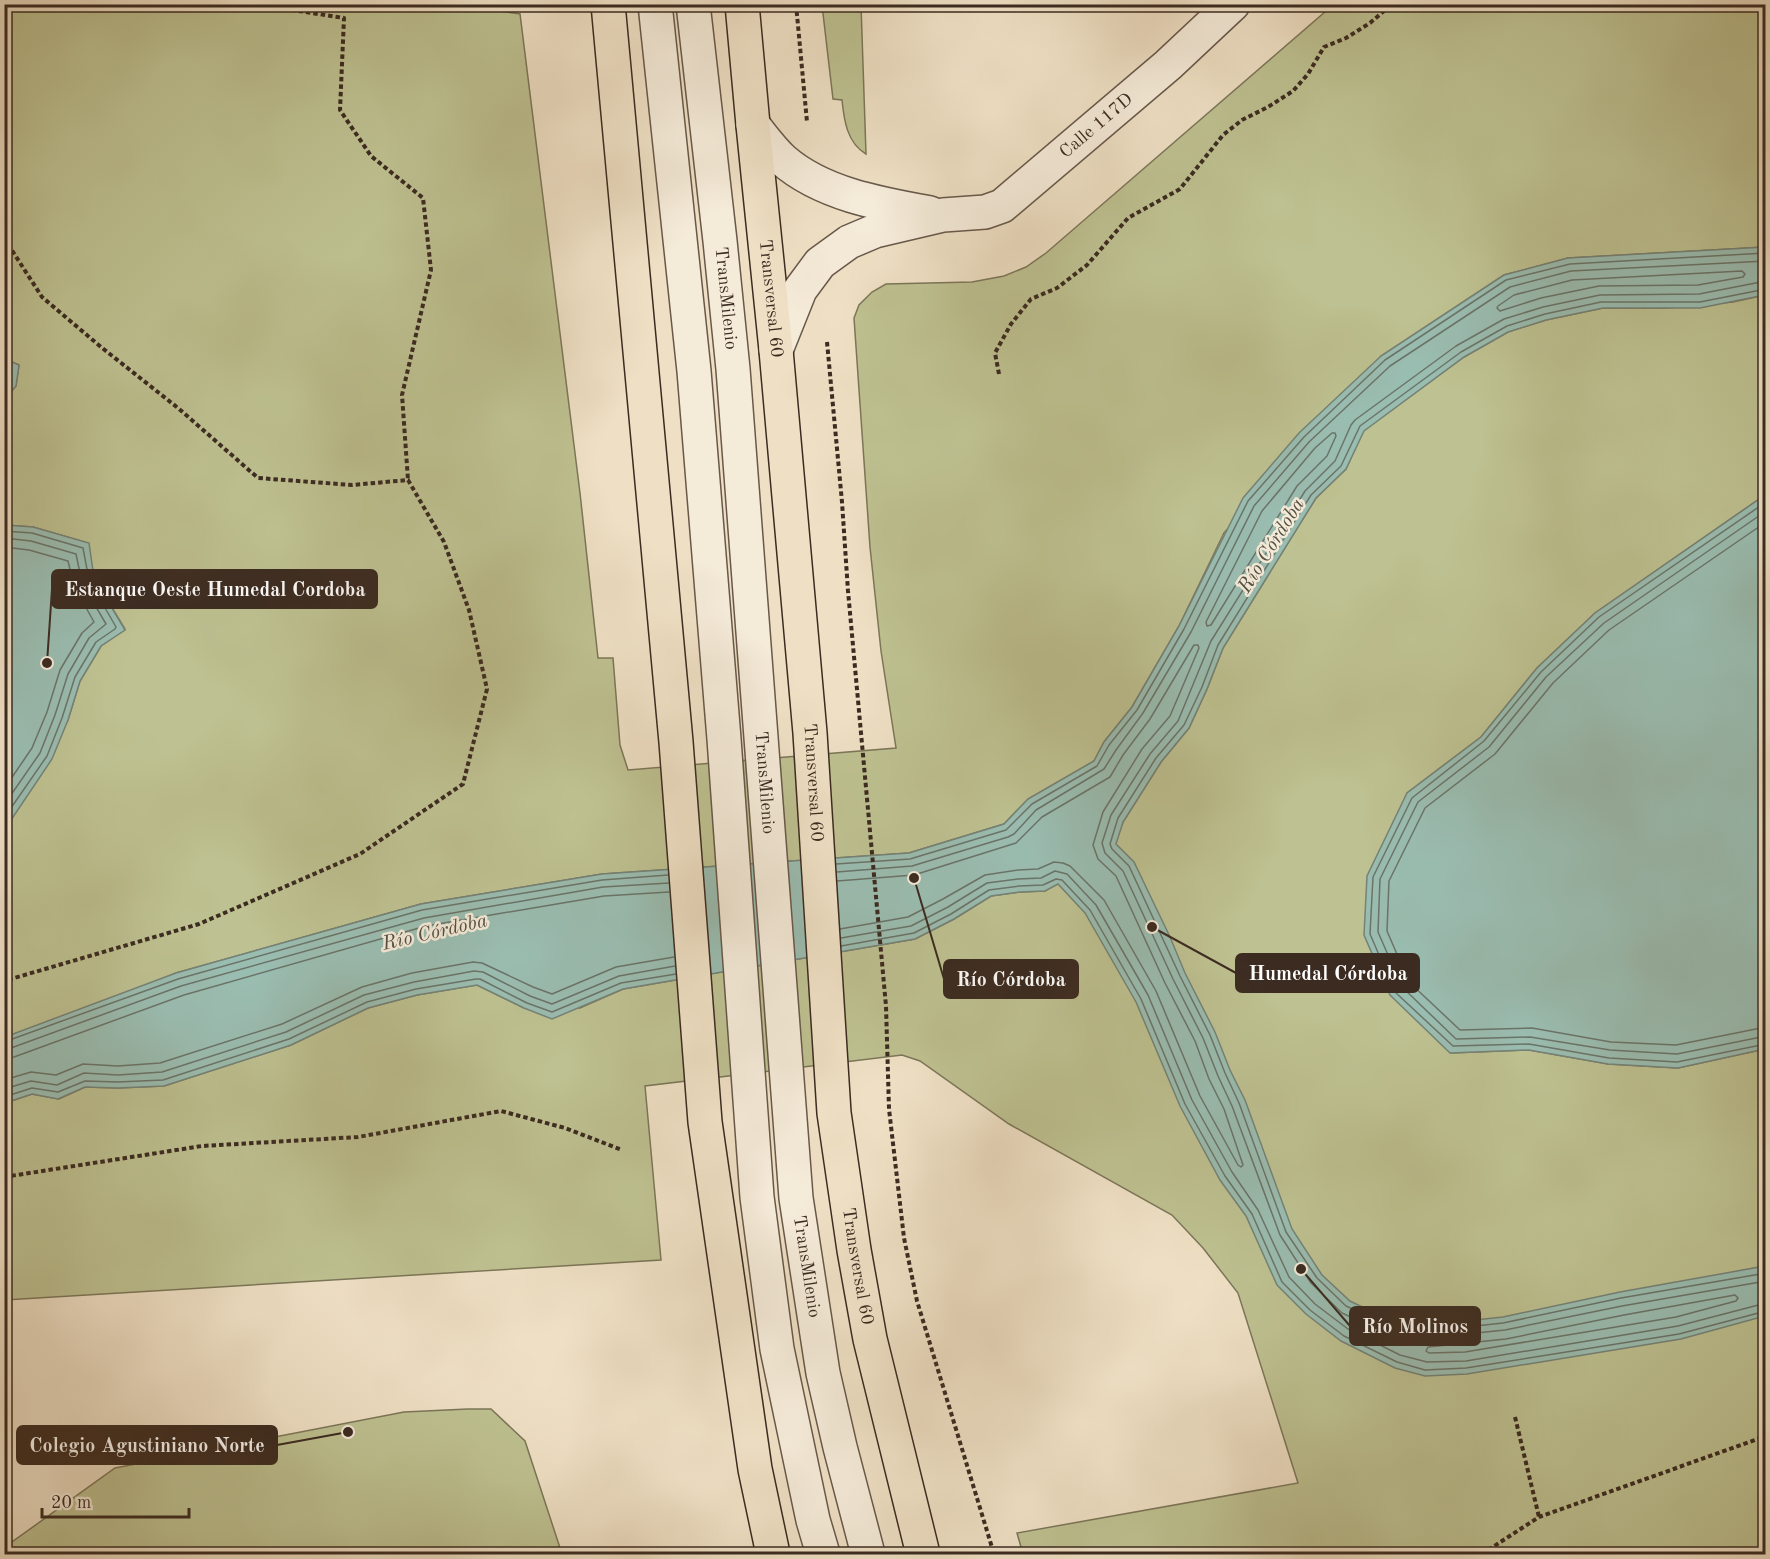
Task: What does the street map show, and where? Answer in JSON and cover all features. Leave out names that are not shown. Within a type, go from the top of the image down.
[{"type":"main road","points":[[608,4],[676,742],[705,1122],[755,1469],[773,1554]]},
{"type":"main road","name":"Transversal 60","points":[[742,4],[810,733],[834,1113],[870,1340],[923,1554]]},
{"type":"street","name":"TransMilenio","points":[[655,4],[694,371],[724,739],[757,1197],[777,1349],[813,1520],[823,1554]]},
{"type":"street","name":"TransMilenio","points":[[693,4],[730,346],[796,1198],[823,1373],[868,1554]]},
{"type":"street","name":"Calle 117D","points":[[776,350],[800,290],[819,263],[849,242],[875,231],[943,215],[985,212],[1002,206],[1167,65],[1233,4]]},
{"type":"street","name":"Calle 117D","points":[[753,125],[781,159],[812,180],[886,204],[943,215]]},
{"type":"path","points":[[4,981],[199,924],[360,854],[463,784],[487,689],[469,610],[444,542],[408,480],[402,394],[431,270],[423,198],[371,156],[340,110],[344,18],[254,4]]},
{"type":"path","points":[[796,4],[812,180]]},
{"type":"path","points":[[999,374],[995,353],[1011,324],[1031,299],[1057,288],[1087,265],[1128,218],[1180,189],[1223,135],[1242,120],[1293,92],[1308,74],[1324,47],[1346,38],[1370,23],[1392,4]]},
{"type":"path","points":[[4,238],[42,297],[178,408],[258,478],[352,484],[408,480]]},
{"type":"path","points":[[827,339],[886,1006],[890,1108],[904,1238],[917,1301],[994,1554]]},
{"type":"path","points":[[4,1177],[202,1146],[358,1137],[501,1111],[565,1128],[622,1150]]},
{"type":"path","points":[[1515,1417],[1539,1517]]},
{"type":"path","points":[[1482,1554],[1539,1517],[1766,1436]]},
{"type":"green space","points":[[449,4],[520,14],[580,493],[598,658],[613,658],[620,745],[628,770],[896,748],[881,651],[870,547],[854,318],[859,305],[872,292],[886,284],[972,282],[1004,276],[1026,267],[1046,253],[1333,5],[1765,5],[1765,247],[1568,258],[1504,275],[1381,356],[1224,533],[1179,626],[1132,707],[1104,742],[1094,761],[1028,799],[1004,824],[909,853],[602,874],[421,904],[176,973],[103,1004],[5,1037],[5,826],[68,720],[80,681],[101,646],[125,629],[94,578],[88,543],[33,527],[5,525],[4,399],[16,386],[19,365],[4,359],[5,5]]},
{"type":"green space","points":[[822,5],[861,5],[866,154],[851,137],[845,123],[842,100],[833,99]]},
{"type":"green space","points":[[1765,295],[1765,495],[1595,613],[1537,668],[1481,737],[1407,793],[1451,1053],[1529,1050],[1608,1064],[1678,1068],[1765,1049],[1765,1554],[1023,1554],[1017,1533],[1298,1483],[1238,1293],[1203,1248],[1172,1215],[1009,1124],[920,1061],[902,1055],[645,1086],[661,1260],[5,1300],[5,1103],[32,1094],[59,1099],[85,1087],[164,1086],[291,1045],[368,1008],[417,995],[477,985],[524,1008],[580,1008],[623,989],[915,939],[991,896],[1045,891],[1115,844],[1123,822],[1161,762],[1189,728],[1223,648],[1316,498],[1346,469],[1363,431],[1464,357],[1508,332],[1546,320],[1603,308],[1667,308],[1733,302]]},
{"type":"green space","points":[[491,1409],[525,1441],[562,1554],[5,1554],[5,1547],[115,1468],[404,1412]]},
{"type":"water","points":[[1765,247],[1765,295],[1700,308],[1603,308],[1546,320],[1508,332],[1464,357],[1364,431],[1346,469],[1316,498],[1223,648],[1189,728],[1161,762],[1123,822],[1116,844],[1134,862],[1215,1032],[1245,1100],[1292,1229],[1322,1275],[1350,1301],[1385,1318],[1419,1326],[1503,1317],[1620,1292],[1765,1266],[1765,1316],[1681,1339],[1467,1374],[1425,1376],[1395,1368],[1341,1341],[1306,1314],[1277,1285],[1246,1216],[1220,1180],[1180,1106],[1136,1002],[1085,913],[1058,884],[1045,891],[991,896],[915,939],[623,989],[552,1019],[477,985],[417,995],[368,1008],[291,1045],[164,1086],[85,1087],[58,1099],[32,1094],[5,1103],[5,1037],[176,973],[421,904],[602,874],[909,853],[1004,824],[1028,799],[1094,761],[1104,742],[1132,707],[1179,626],[1243,498],[1299,433],[1381,356],[1504,275],[1568,258]]},
{"type":"water","points":[[5,359],[19,365],[16,386],[5,399]]},
{"type":"water","points":[[1765,495],[1765,1049],[1678,1068],[1608,1064],[1529,1050],[1450,1053],[1390,995],[1364,935],[1367,876],[1407,793],[1481,737],[1537,668],[1595,613]]},
{"type":"water","points":[[5,525],[33,527],[89,543],[94,578],[125,630],[101,646],[80,681],[68,720],[52,759],[5,829]]},
{"type":"place","name":"Estanque Oeste Humedal Cordoba","points":[[47,663]]},
{"type":"place","name":"Río Córdoba","points":[[914,878]]},
{"type":"place","name":"Humedal Córdoba","points":[[1152,927]]},
{"type":"place","name":"Río Molinos","points":[[1301,1269]]},
{"type":"place","name":"Colegio Agustiniano Norte","points":[[348,1432]]}]
